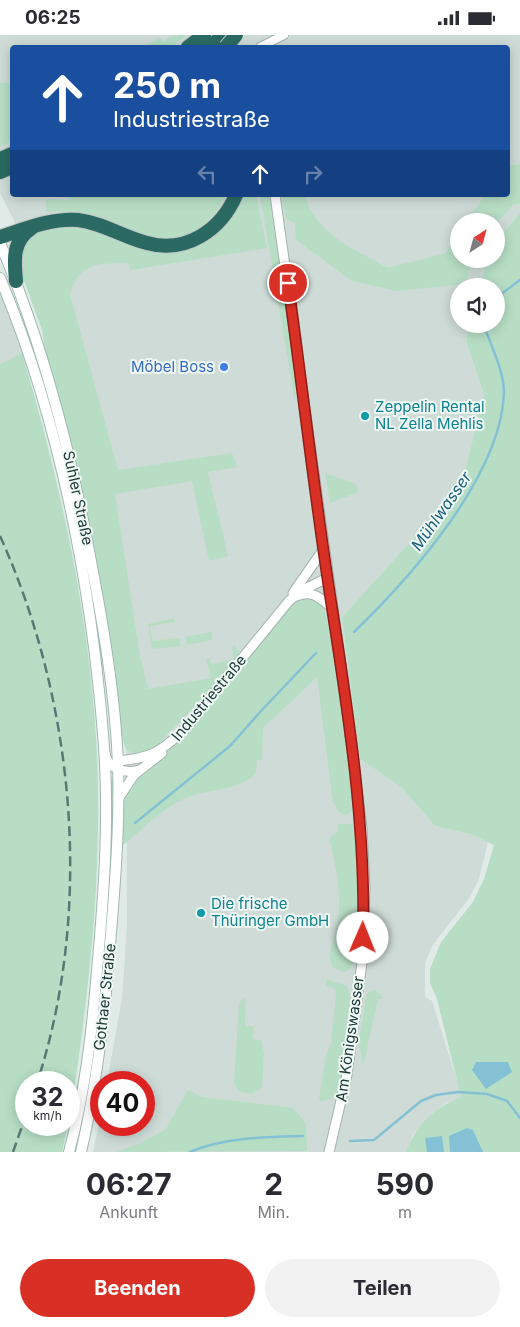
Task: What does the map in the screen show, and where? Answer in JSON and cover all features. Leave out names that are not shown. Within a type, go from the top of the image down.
[{"type":"highway","points":[[191,45],[204,35]]},
{"type":"highway","points":[[215,45],[230,40]]},
{"type":"highway","points":[[0,237],[56,221],[77,220],[108,227],[147,243],[178,245],[201,237],[213,229],[224,217],[235,197]]},
{"type":"highway","points":[[16,281],[15,250],[24,235],[35,226]]},
{"type":"main road","name":"Suhler Straße","points":[[0,243],[16,281],[50,381],[75,475],[108,659],[118,799]]},
{"type":"main road","name":"Suhler Straße","points":[[0,278],[32,363],[62,472],[87,603],[104,750],[105,776]]},
{"type":"main road","points":[[105,776],[116,765]]},
{"type":"main road","name":"Gothaer Straße","points":[[69,1152],[90,1038],[104,882],[105,776]]},
{"type":"main road","name":"Gothaer Straße","points":[[80,1152],[101,1038],[116,870],[118,799]]},
{"type":"street","points":[[264,45],[284,35]]},
{"type":"street","points":[[274,197],[332,608]]},
{"type":"street","name":"Industriestraße","points":[[116,765],[144,758],[166,747],[183,731],[283,607],[323,550]]},
{"type":"street","points":[[303,579],[313,574],[327,578]]},
{"type":"street","name":"Industriestraße","points":[[283,607],[300,591],[327,578]]},
{"type":"street","name":"Industriestraße","points":[[283,607],[294,597],[306,593],[317,596],[332,608]]},
{"type":"street","name":"Am Königswasser","points":[[329,1152],[350,1057],[363,955],[364,888],[362,829],[332,608]]},
{"type":"street","points":[[118,799],[129,781],[159,757],[166,747]]},
{"type":"street","points":[[104,750],[105,757],[116,765],[131,772],[142,770]]},
{"type":"shaded area","points":[[0,35],[520,35],[520,213],[505,230],[505,213],[450,213],[450,268],[485,268],[482,278],[450,278],[450,333],[468,333],[466,341],[484,395],[461,486],[342,617],[360,759],[402,788],[435,826],[473,835],[488,842],[479,879],[470,897],[432,946],[425,963],[425,997],[432,1001],[462,1097],[444,1104],[413,1134],[406,1152],[93,1152],[96,1136],[155,1136],[155,1071],[109,1071],[122,998],[127,926],[126,614],[39,269],[0,193]]},
{"type":"shaded area","points":[[0,288],[22,353],[0,364]]},
{"type":"green space","points":[[174,35],[187,35],[174,45],[146,45],[160,37],[163,42]]},
{"type":"green space","points":[[0,82],[10,84],[10,140],[7,144],[0,146]]},
{"type":"green space","points":[[520,164],[520,203],[513,205],[505,213],[473,213],[484,197],[510,197],[510,166]]},
{"type":"green space","points":[[67,197],[224,197],[215,213],[200,228],[181,237],[170,239],[146,236],[95,216],[76,212],[46,212],[46,199],[70,200]]},
{"type":"green space","points":[[242,197],[256,197],[267,248],[131,270],[128,263],[99,265],[85,270],[79,275],[70,294],[118,470],[232,453],[237,467],[208,472],[228,556],[209,561],[192,481],[115,494],[140,656],[148,689],[211,678],[206,659],[209,658],[212,664],[233,659],[232,648],[234,645],[240,653],[209,692],[151,751],[140,754],[132,753],[126,749],[120,733],[69,434],[45,350],[42,330],[19,267],[21,246],[38,230],[75,226],[187,249],[214,235],[228,222]]},
{"type":"green space","points":[[260,197],[270,197],[271,199],[296,378],[295,403]]},
{"type":"green space","points":[[282,197],[306,197],[310,209],[327,230],[350,247],[388,268],[446,253],[450,247],[450,268],[469,268],[467,278],[450,278],[450,286],[397,291],[352,281],[296,240],[295,223],[286,219]]},
{"type":"green space","points":[[520,213],[520,1152],[406,1152],[415,1134],[427,1119],[443,1106],[461,1097],[437,999],[430,983],[430,969],[441,942],[473,902],[484,879],[494,845],[473,835],[435,826],[402,788],[360,759],[342,617],[461,486],[484,395],[466,341],[468,333],[505,333],[505,278],[482,278],[485,268],[505,268],[505,230]]},
{"type":"green space","points":[[22,353],[48,447],[60,495],[79,591],[92,688],[96,737],[98,834],[96,882],[93,931],[77,1071],[15,1071],[15,1136],[66,1136],[62,1152],[0,1152],[0,364]]},
{"type":"green space","points":[[325,473],[356,484],[358,492],[330,503]]},
{"type":"green space","points":[[306,597],[321,605],[326,616],[340,683],[355,808],[346,816],[338,811],[333,802],[317,677],[263,728],[262,760],[257,760],[256,773],[249,779],[232,787],[197,794],[180,801],[163,812],[123,845],[125,794],[133,778],[163,756],[180,739],[287,611],[298,600]]},
{"type":"green space","points":[[174,618],[175,622],[150,626],[152,641],[179,638],[181,646],[152,649],[148,624]]},
{"type":"green space","points":[[212,632],[212,640],[187,645],[185,637]]},
{"type":"green space","points":[[110,780],[113,780],[112,852],[96,1037],[80,1129]]},
{"type":"green space","points":[[338,824],[352,824],[356,828],[361,884],[354,963],[350,969],[344,972],[333,968],[330,959],[338,919],[339,895],[337,873],[329,838],[338,832]]},
{"type":"green space","points":[[326,979],[347,986],[351,1002],[339,1092],[330,1099],[321,1101],[319,1099],[326,1056],[331,1043],[336,995],[335,989],[326,985]]},
{"type":"green space","points":[[375,990],[382,996],[382,999],[378,999],[364,1062],[362,1063],[361,1050],[358,1047],[366,997],[368,992]]},
{"type":"green space","points":[[246,998],[245,1026],[254,1026],[253,1039],[261,1040],[264,1053],[262,1088],[252,1094],[238,1091],[234,1084],[239,1002]]},
{"type":"green space","points":[[188,1090],[202,1097],[293,1108],[306,1123],[307,1151],[115,1152],[139,1144],[166,1129]]},
{"type":"green space","points":[[77,1136],[78,1136],[75,1152],[73,1152]]},
{"type":"water","points":[[476,1062],[508,1062],[512,1072],[486,1089],[472,1070]]},
{"type":"water","points":[[467,1128],[473,1130],[483,1152],[450,1152],[449,1136]]},
{"type":"water","points":[[442,1136],[444,1152],[427,1152],[425,1138]]},
{"type":"waterway","name":"Mühlwasser","points":[[505,291],[520,280]]},
{"type":"waterway","name":"Mühlwasser","points":[[354,632],[426,554],[470,491],[487,458],[499,425],[504,393],[499,367],[487,333]]},
{"type":"waterway","name":"Mühlwasser","points":[[135,823],[230,746],[316,653]]},
{"type":"waterway","points":[[350,1141],[374,1140],[421,1101],[436,1095],[458,1092],[487,1094],[507,1101],[520,1118]]},
{"type":"waterway","points":[[190,1152],[217,1143],[231,1141],[303,1136]]},
{"type":"railway","points":[[0,536],[25,600],[45,667],[60,736],[68,807],[70,877],[66,947],[55,1016],[40,1071]]},
{"type":"railway","points":[[13,1152],[19,1136]]},
{"type":"place","name":"Möbel Boss","points":[[224,367]]},
{"type":"place","name":"Zeppelin Rental NL Zella Mehlis","points":[[365,416]]},
{"type":"place","name":"Die frische Thüringer GmbH","points":[[201,913]]},
{"type":"route","points":[[288,283],[304,414],[340,657],[362,829],[363,938]]}]
